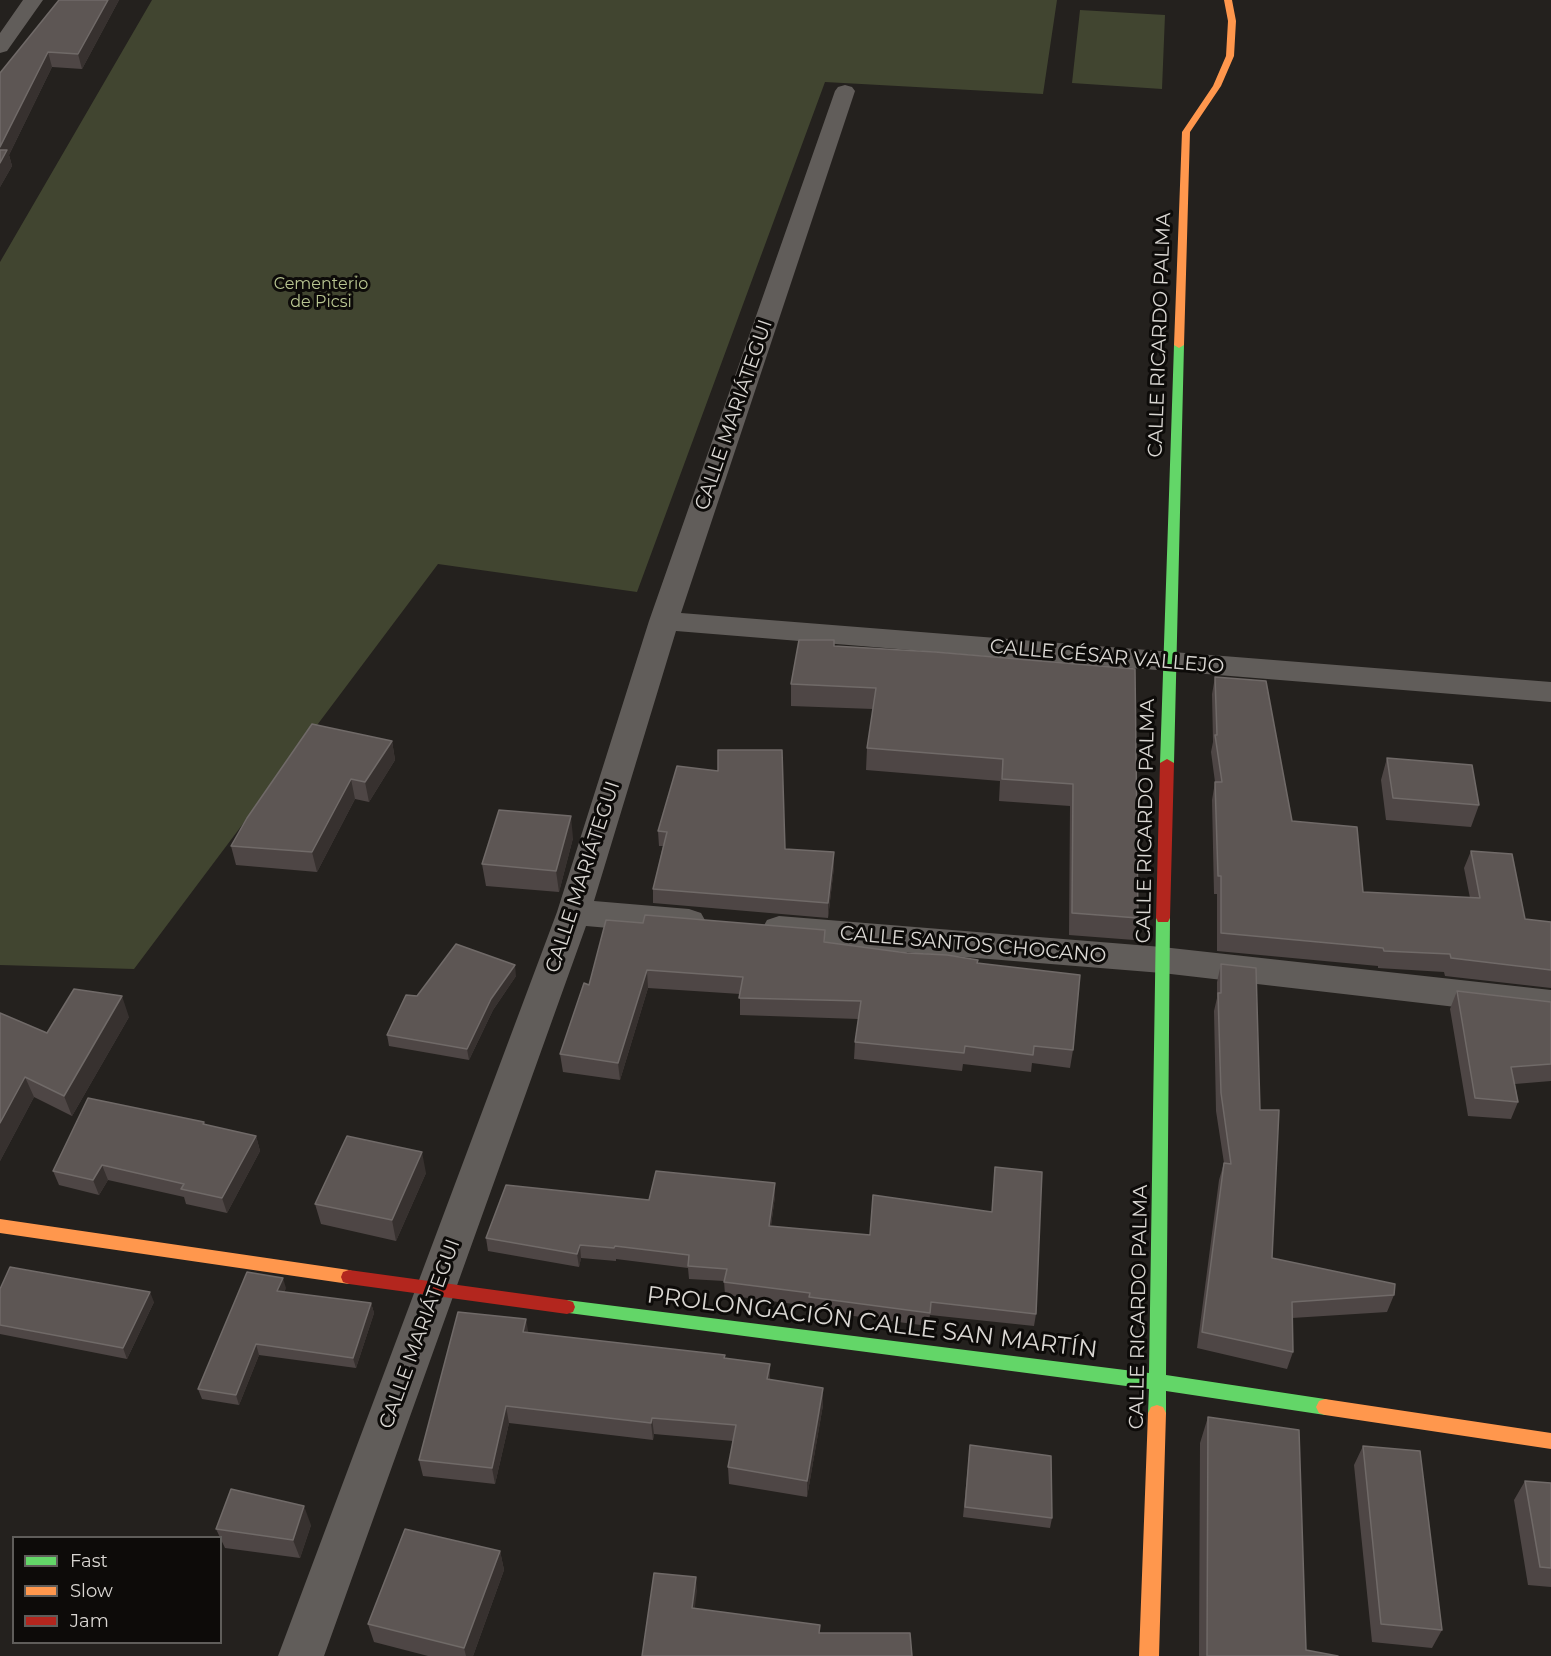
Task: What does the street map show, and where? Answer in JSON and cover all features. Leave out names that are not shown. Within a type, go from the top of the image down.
[{"type":"street","points":[[0,47],[33,0]]},
{"type":"street","name":"CALLE RICARDO PALMA","points":[[1149,1656],[1158,1382],[1162,960],[1169,662],[1186,132],[1221,84],[1231,51],[1233,20],[1228,0]]},
{"type":"street","name":"CALLE MARIÁTEGUI","points":[[301,1656],[574,912],[664,621],[845,91]]},
{"type":"street","name":"CALLE CÉSAR VALLEJO","points":[[664,621],[1551,692]]},
{"type":"street","points":[[574,912],[715,924]]},
{"type":"street","name":"CALLE SANTOS CHOCANO","points":[[750,927],[1162,960],[1551,1004]]},
{"type":"street","name":"PROLONGACIÓN CALLE SAN MARTÍN","points":[[0,1226],[436,1290],[1158,1382],[1551,1441]]},
{"type":"green space","name":"Cementerio de Picsi","points":[[152,0],[1057,0],[1043,94],[825,82],[637,592],[438,564],[134,969],[0,965],[0,262]]},
{"type":"green space","points":[[1080,10],[1165,15],[1162,89],[1072,83]]},
{"type":"building","points":[[59,0],[108,0],[78,54],[48,52],[0,147],[0,73]]},
{"type":"building","points":[[0,150],[7,150],[0,163]]},
{"type":"building","points":[[799,640],[834,640],[834,646],[1135,669],[1138,918],[1072,913],[1073,784],[1002,779],[1003,759],[867,748],[876,688],[791,684]]},
{"type":"building","points":[[1215,677],[1266,681],[1292,821],[1357,827],[1363,892],[1480,898],[1471,851],[1512,854],[1525,919],[1551,922],[1551,970],[1451,958],[1450,954],[1384,951],[1383,948],[1221,933],[1221,876],[1218,876],[1215,782],[1222,782],[1215,735],[1217,735]]},
{"type":"building","points":[[312,724],[392,741],[365,782],[351,779],[312,852],[231,846],[247,818]]},
{"type":"building","points":[[718,750],[782,750],[785,849],[834,852],[828,903],[653,889],[667,832],[658,831],[677,766],[718,771]]},
{"type":"building","points":[[1387,758],[1472,765],[1479,805],[1393,798]]},
{"type":"building","points":[[499,810],[571,816],[556,871],[482,864]]},
{"type":"building","points":[[645,915],[825,930],[824,942],[907,953],[947,955],[978,960],[977,963],[1080,975],[1073,1050],[1034,1046],[1033,1055],[965,1046],[964,1053],[855,1042],[861,1001],[739,998],[743,977],[647,970],[618,1063],[560,1054],[584,983],[589,985],[606,920],[643,923]]},
{"type":"building","points":[[456,944],[515,965],[491,999],[467,1049],[387,1035],[406,995],[417,996]]},
{"type":"building","points":[[1221,964],[1256,968],[1260,1110],[1279,1110],[1272,1258],[1395,1284],[1394,1295],[1292,1302],[1293,1352],[1202,1332],[1224,1163],[1231,1164],[1221,1093],[1218,993],[1221,993]]},
{"type":"building","points":[[74,989],[122,996],[64,1096],[25,1077],[0,1123],[0,1013],[47,1033]]},
{"type":"building","points":[[1457,991],[1551,1002],[1551,1064],[1511,1067],[1518,1102],[1475,1098]]},
{"type":"building","points":[[88,1098],[204,1122],[203,1124],[256,1136],[222,1198],[181,1189],[184,1184],[102,1165],[93,1180],[53,1171]]},
{"type":"building","points":[[347,1136],[422,1152],[392,1220],[315,1204]]},
{"type":"building","points":[[995,1167],[1042,1172],[1036,1314],[931,1302],[930,1313],[809,1297],[810,1293],[724,1282],[727,1269],[688,1266],[689,1255],[615,1246],[614,1248],[580,1245],[577,1254],[486,1238],[506,1185],[649,1200],[656,1171],[775,1183],[769,1226],[870,1235],[873,1195],[992,1212]]},
{"type":"building","points":[[10,1267],[150,1292],[123,1348],[0,1325],[0,1289]]},
{"type":"building","points":[[247,1272],[283,1278],[277,1291],[371,1303],[353,1358],[256,1344],[236,1395],[198,1389]]},
{"type":"building","points":[[458,1312],[526,1319],[523,1332],[725,1355],[724,1358],[770,1364],[767,1379],[823,1388],[807,1481],[728,1467],[736,1425],[652,1418],[651,1423],[506,1406],[492,1468],[419,1460]]},
{"type":"building","points":[[1208,1417],[1299,1430],[1306,1650],[1338,1656],[1207,1656]]},
{"type":"building","points":[[970,1445],[1051,1456],[1052,1518],[965,1507]]},
{"type":"building","points":[[1363,1446],[1420,1451],[1442,1630],[1381,1624]]},
{"type":"building","points":[[1525,1481],[1551,1483],[1551,1568],[1540,1567]]},
{"type":"building","points":[[231,1489],[304,1506],[293,1540],[216,1529]]},
{"type":"building","points":[[405,1529],[500,1551],[464,1648],[368,1624]]},
{"type":"building","points":[[654,1573],[696,1577],[692,1608],[820,1625],[819,1633],[910,1633],[912,1656],[642,1656]]},
{"type":"traffic: fast","points":[[1167,763],[1179,345]]},
{"type":"traffic: fast","points":[[1157,1413],[1163,918]]},
{"type":"traffic: fast","points":[[567,1307],[1158,1382],[1325,1407]]},
{"type":"traffic: slow","points":[[1179,345],[1186,132],[1217,86],[1230,56],[1232,21],[1228,0]]},
{"type":"traffic: slow","points":[[0,1226],[349,1277]]},
{"type":"traffic: slow","points":[[1325,1407],[1551,1441]]},
{"type":"traffic: slow","points":[[1149,1656],[1157,1413]]},
{"type":"traffic: jam","points":[[1163,918],[1167,763]]},
{"type":"traffic: jam","points":[[349,1277],[567,1307]]}]
